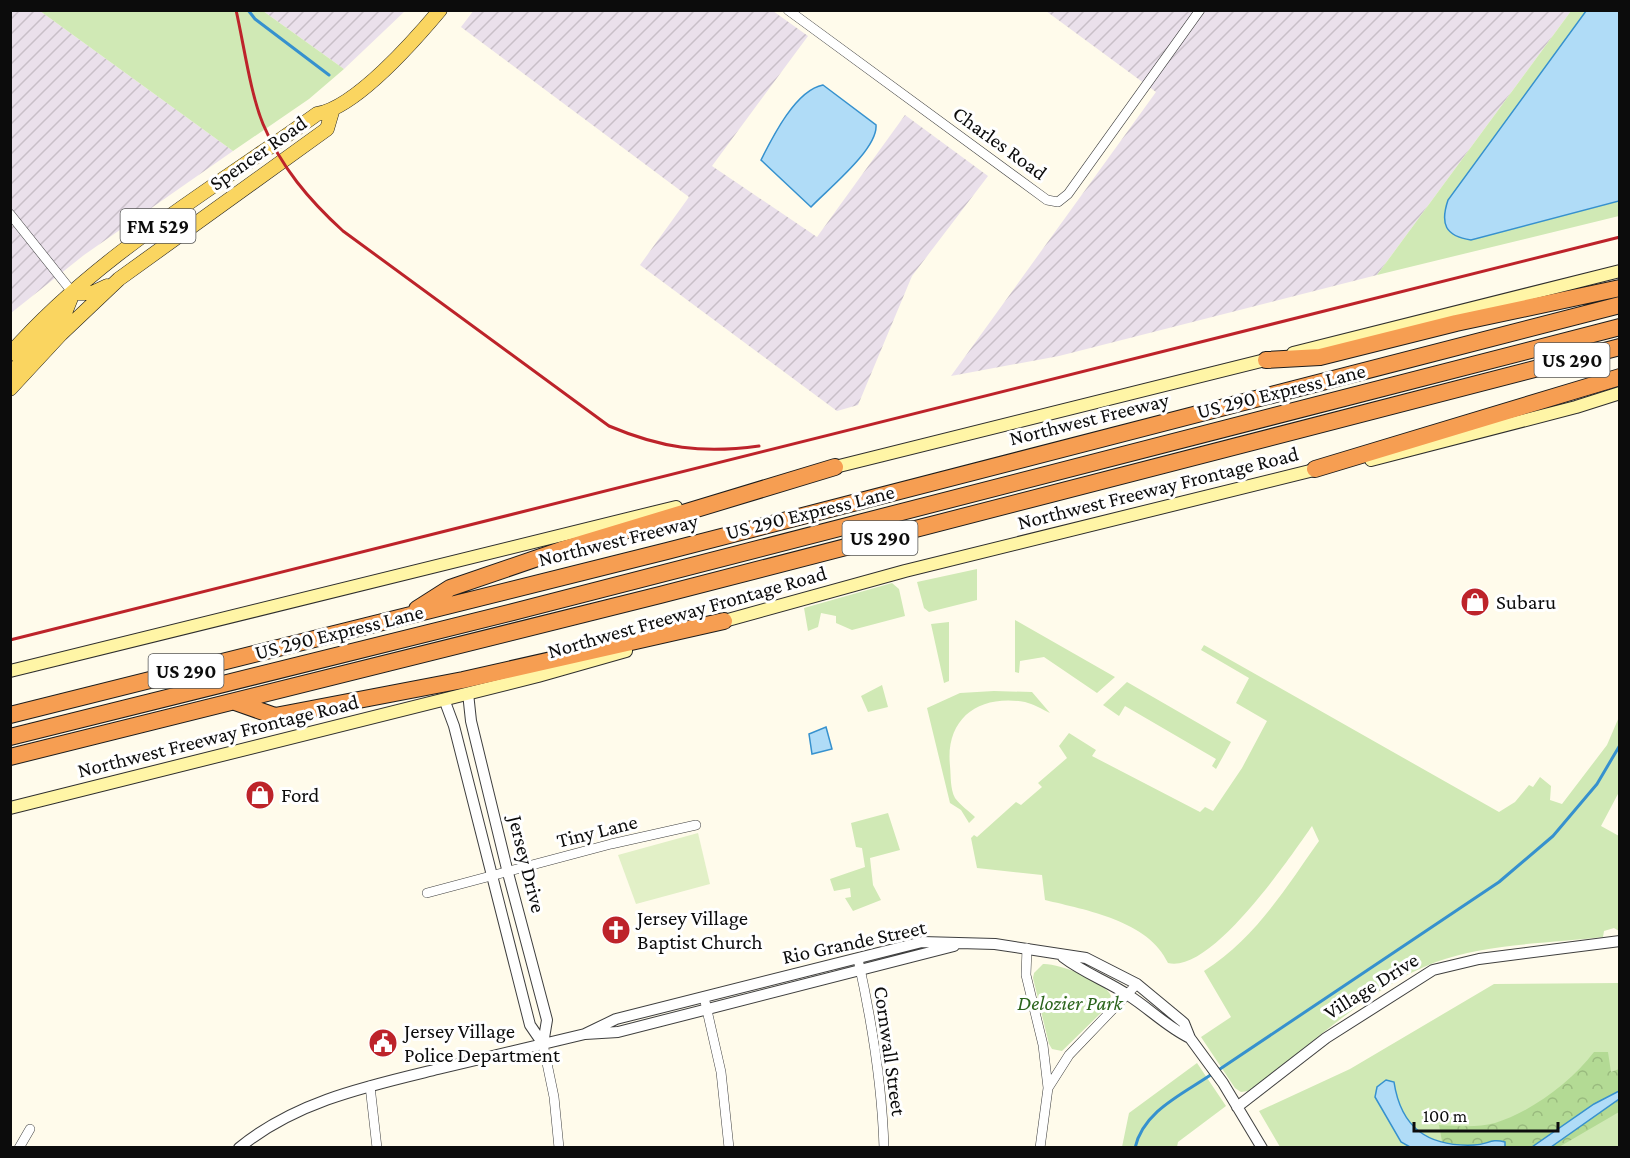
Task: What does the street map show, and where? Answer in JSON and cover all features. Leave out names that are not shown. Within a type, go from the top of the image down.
[{"type":"highway","points":[[1266,360],[1320,357],[1620,288]]},
{"type":"highway","name":"Northwest Freeway","points":[[10,715],[403,617],[1620,305]]},
{"type":"highway","name":"US 290 Express Lane","points":[[10,737],[525,609],[1620,327]]},
{"type":"highway","name":"US 290","points":[[10,757],[672,592],[1620,347]]},
{"type":"highway","points":[[1316,469],[1620,377]]},
{"type":"highway","points":[[403,617],[461,584],[561,550],[836,467]]},
{"type":"highway","points":[[234,702],[275,716],[497,673],[724,621]]},
{"type":"main road","name":"Spencer Road","points":[[10,354],[73,293],[143,237],[317,114],[332,112],[372,80],[440,10]]},
{"type":"main road","name":"Spencer Road","points":[[10,389],[119,279],[327,129],[332,112]]},
{"type":"main road","points":[[10,671],[267,607],[352,589],[1620,271]]},
{"type":"main road","points":[[10,377],[33,344],[65,313],[73,293],[92,293],[119,279]]},
{"type":"main road","name":"Northwest Freeway Frontage Road","points":[[10,808],[592,661],[724,621],[905,571],[1316,469],[1360,463],[1469,436],[1620,393]]},
{"type":"street","name":"Charles Road","points":[[788,10],[1047,200],[1058,202],[1068,194],[1200,10]]},
{"type":"street","points":[[10,214],[73,293]]},
{"type":"street","name":"Jersey Drive","points":[[468,693],[471,721],[547,1020],[543,1044]]},
{"type":"street","name":"Jersey Drive","points":[[444,699],[454,726],[530,1025],[543,1044],[555,1097],[559,1148]]},
{"type":"street","name":"Tiny Lane","points":[[427,893],[611,844],[696,825]]},
{"type":"street","name":"Village Drive","points":[[1237,1107],[1326,1038],[1433,969],[1479,958],[1620,941]]},
{"type":"street","name":"Rio Grande Street","points":[[239,1148],[262,1129],[311,1104],[370,1086],[585,1034],[618,1032],[707,1010],[859,965],[922,942],[995,944],[1027,948],[1063,957],[1086,958],[1137,984],[1184,1023],[1190,1038],[1223,1083],[1262,1148]]},
{"type":"street","points":[[1027,948],[1026,975],[1043,1045],[1048,1088],[1040,1148]]},
{"type":"street","name":"Rio Grande Street","points":[[1063,957],[1081,971],[1128,994],[1176,1031],[1190,1038]]},
{"type":"street","name":"Rio Grande Street","points":[[585,1034],[616,1019],[705,997],[859,965]]},
{"type":"street","name":"Cornwall Street","points":[[859,965],[874,1036],[882,1092],[884,1148]]},
{"type":"street","points":[[1048,1088],[1069,1055],[1137,984]]},
{"type":"street","points":[[705,997],[721,1072],[729,1148]]},
{"type":"street","points":[[370,1086],[377,1148]]},
{"type":"street","points":[[20,1148],[30,1129]]},
{"type":"shaded area","points":[[474,10],[773,11],[808,36],[712,166],[817,237],[905,115],[988,176],[912,276],[858,405],[837,411],[640,265],[689,197],[461,27]]},
{"type":"shaded area","points":[[11,11],[40,11],[233,151],[84,255],[11,313]]},
{"type":"shaded area","points":[[263,11],[405,11],[344,69]]},
{"type":"shaded area","points":[[1046,11],[1571,11],[1377,275],[1059,356],[951,376],[1156,92]]},
{"type":"green space","points":[[40,11],[263,11],[344,69],[309,99],[233,151]]},
{"type":"green space","points":[[1571,11],[1619,11],[1619,216],[1377,275]]},
{"type":"green space","points":[[977,569],[977,600],[929,612],[924,608],[917,582]]},
{"type":"green space","points":[[892,583],[899,589],[905,616],[852,630],[836,623],[836,616],[821,613],[818,627],[808,631],[804,608]]},
{"type":"green space","points":[[1015,620],[1115,677],[1097,693],[1044,657],[1020,661],[1019,673],[1015,672]]},
{"type":"green space","points":[[949,622],[949,681],[944,683],[931,624]]},
{"type":"green space","points":[[1204,645],[1499,812],[1515,802],[1529,785],[1533,787],[1540,777],[1551,786],[1550,800],[1562,804],[1607,745],[1619,717],[1619,792],[1601,826],[1619,836],[1619,931],[1614,928],[1604,931],[1603,937],[1475,951],[1436,962],[1410,974],[1362,1003],[1248,1091],[1241,1092],[1235,1088],[1201,1037],[1231,1017],[1204,971],[1239,944],[1281,895],[1319,841],[1312,826],[1268,887],[1226,933],[1205,951],[1186,962],[1168,963],[1147,937],[1132,927],[1097,913],[1045,900],[1042,875],[977,868],[971,838],[974,835],[977,837],[1016,802],[1021,805],[1042,787],[1038,783],[1067,758],[1059,746],[1069,733],[1096,750],[1092,756],[1200,812],[1205,807],[1213,811],[1242,768],[1267,721],[1236,703],[1249,678],[1201,650]]},
{"type":"green space","points":[[1127,682],[1231,742],[1216,769],[1212,766],[1216,759],[1125,706],[1119,716],[1103,705]]},
{"type":"green space","points":[[882,685],[888,707],[868,712],[861,696]]},
{"type":"green space","points":[[1032,692],[1050,713],[1025,702],[1008,700],[980,706],[968,713],[959,723],[950,749],[951,782],[955,798],[975,817],[969,823],[961,810],[950,803],[927,708],[960,693]]},
{"type":"green space","points":[[888,813],[900,850],[870,858],[873,885],[881,900],[853,911],[845,898],[851,897],[850,888],[834,891],[830,879],[865,867],[862,848],[856,847],[851,823]]},
{"type":"green space","points":[[698,833],[710,884],[636,904],[618,855]]},
{"type":"green space","name":"Delozier Park","points":[[1043,964],[1059,966],[1081,974],[1107,990],[1111,996],[1107,1007],[1062,1051],[1052,1049],[1049,1044],[1033,978],[1034,973]]},
{"type":"green space","points":[[1619,983],[1619,1147],[1280,1147],[1259,1111],[1350,1069],[1494,984]]},
{"type":"green space","points":[[1594,1052],[1608,1052],[1611,1072],[1619,1069],[1619,1112],[1559,1147],[1443,1147],[1439,1125],[1481,1126],[1509,1118],[1536,1104],[1562,1085]]},
{"type":"green space","points":[[1197,1063],[1226,1106],[1178,1142],[1177,1147],[1122,1147],[1129,1113]]},
{"type":"water","points":[[1586,11],[1619,11],[1619,201],[1471,240],[1450,232],[1445,222],[1448,200]]},
{"type":"water","points":[[823,85],[876,125],[874,135],[861,157],[811,207],[761,160],[786,115],[804,95]]},
{"type":"water","points":[[826,727],[832,749],[812,754],[809,734]]},
{"type":"water","points":[[1386,1080],[1394,1082],[1403,1112],[1419,1132],[1430,1138],[1458,1145],[1479,1145],[1500,1141],[1505,1142],[1505,1147],[1410,1147],[1401,1142],[1375,1097],[1377,1087]]},
{"type":"water","points":[[1619,1091],[1619,1099],[1551,1147],[1532,1147],[1594,1104]]},
{"type":"waterway","points":[[248,10],[255,19],[329,75]]},
{"type":"waterway","points":[[1217,1071],[1499,882],[1553,836],[1597,784],[1620,745]]},
{"type":"waterway","points":[[1135,1148],[1139,1135],[1155,1114],[1177,1096],[1212,1074]]},
{"type":"railway","points":[[236,10],[254,98],[270,140],[297,182],[343,231],[609,426],[646,440],[682,447],[719,449],[759,446]]},
{"type":"railway","points":[[10,640],[1620,237]]},
{"type":"place","name":"Subaru","points":[[1475,602]]},
{"type":"place","name":"Ford","points":[[260,795]]},
{"type":"place","name":"Jersey Village Baptist Church","points":[[616,930]]},
{"type":"place","name":"Jersey Village Police Department","points":[[383,1043]]}]
